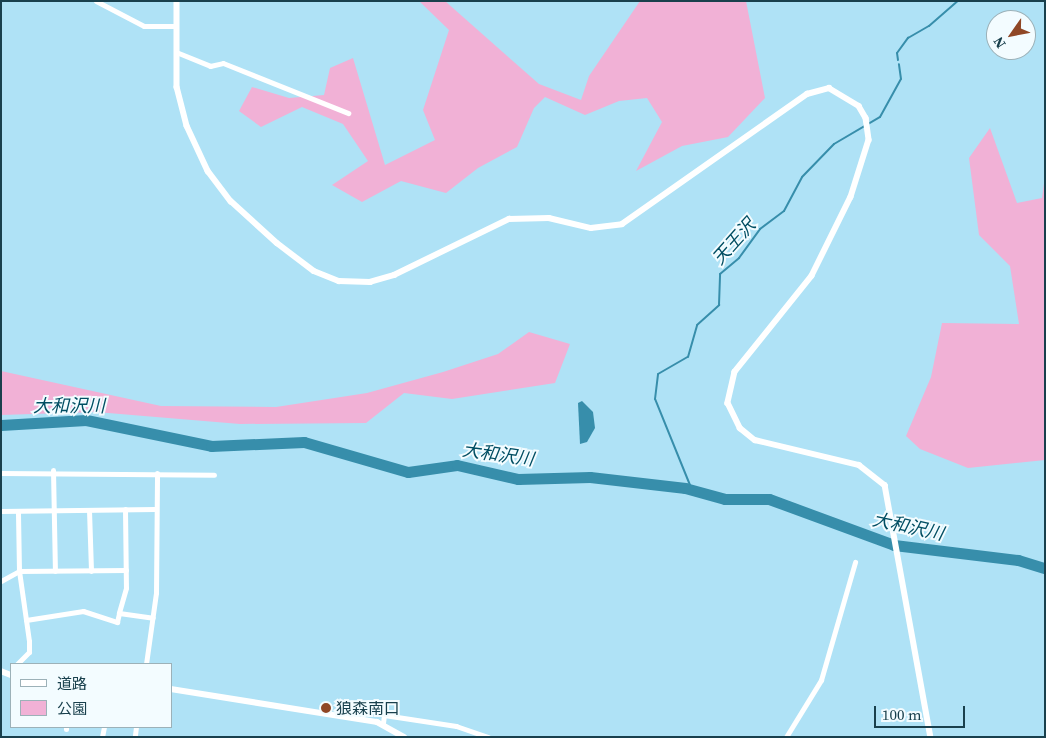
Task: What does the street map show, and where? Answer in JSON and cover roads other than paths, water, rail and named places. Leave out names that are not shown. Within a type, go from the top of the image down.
[{"type":"street","points":[[96,1],[144,26],[176,26]]},
{"type":"street","points":[[177,1],[177,87],[187,126],[218,186],[298,260],[326,277],[353,282],[394,275],[509,219],[549,218],[591,228],[622,224],[807,94],[829,88],[851,98],[863,111],[869,135],[851,197],[812,276],[735,372],[728,403],[740,428],[755,440],[851,462],[874,472],[889,494],[931,737]]},
{"type":"street","points":[[176,52],[210,66],[223,63],[348,113]]},
{"type":"street","points":[[1,473],[53,470],[214,475]]},
{"type":"street","points":[[53,470],[54,571]]},
{"type":"street","points":[[146,663],[153,618],[156,473]]},
{"type":"street","points":[[26,620],[83,611],[117,622],[126,570],[125,509]]},
{"type":"street","points":[[1,511],[155,509]]},
{"type":"street","points":[[18,510],[19,571],[29,652],[18,663]]},
{"type":"street","points":[[89,510],[90,571]]},
{"type":"street","points":[[786,737],[821,680],[855,562]]},
{"type":"street","points":[[1,581],[19,571],[126,570]]},
{"type":"street","points":[[119,613],[153,618]]},
{"type":"street","points":[[1,671],[10,673]]},
{"type":"street","points":[[172,689],[383,723],[404,737]]},
{"type":"street","points":[[383,723],[384,715],[392,716],[456,726],[488,737]]},
{"type":"street","points":[[135,735],[136,728]]},
{"type":"water","points":[[582,401],[593,412],[595,428],[587,442],[580,444],[578,403]]},
{"type":"waterway","name":"天王沢","points":[[898,60],[897,53],[908,38],[929,26],[958,1]]},
{"type":"waterway","name":"天王沢","points":[[692,490],[655,399],[658,374],[688,357],[697,325],[719,305],[720,274],[739,258],[760,229],[784,211],[802,177],[834,144],[880,117],[901,79],[899,64]]},
{"type":"waterway","name":"大和沢川","points":[[1,425],[86,420],[211,446],[304,442],[408,472],[457,465],[518,479],[590,477],[685,488],[725,499],[769,499],[894,545],[1018,560],[1045,568]]},
{"type":"place","name":"狼森南口","points":[[326,708]]}]
